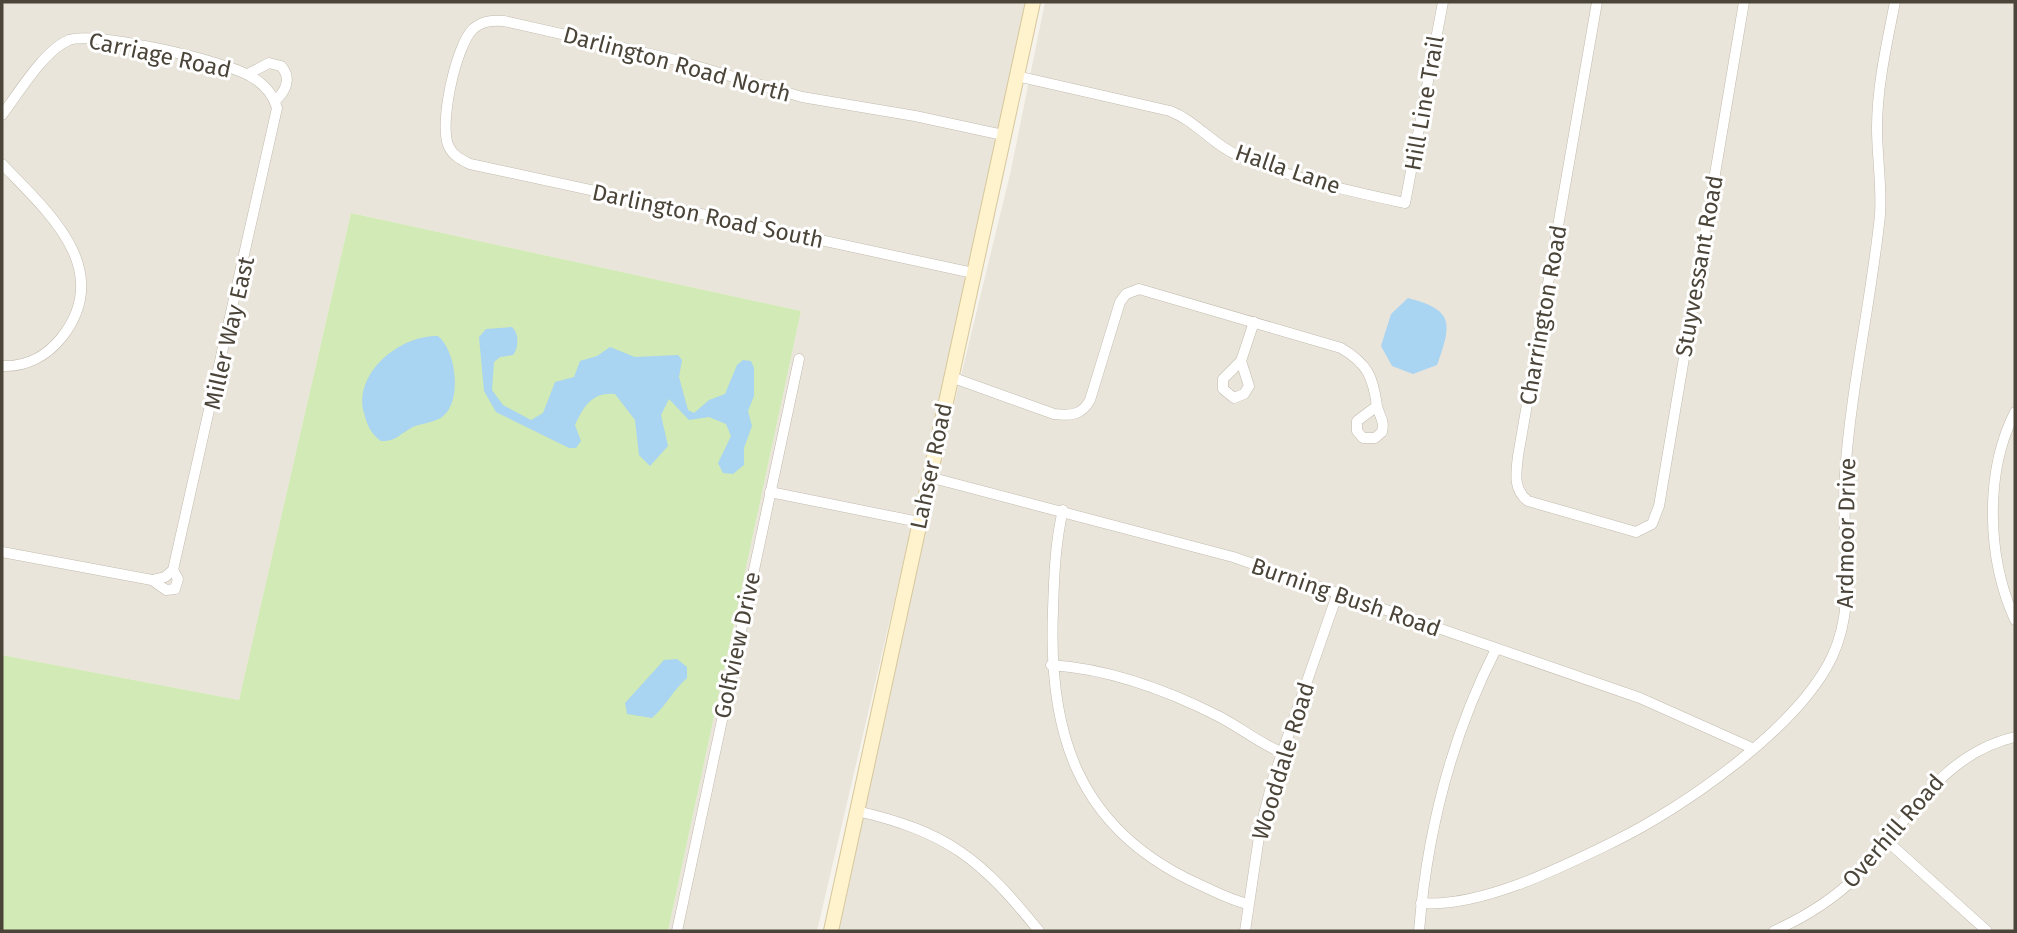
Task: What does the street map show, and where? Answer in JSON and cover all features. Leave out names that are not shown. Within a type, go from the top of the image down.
[{"type":"street","name":"Lahser Road","points":[[831,931],[1033,2]]},
{"type":"street","name":"Hill Line Trail","points":[[1405,203],[1443,2]]},
{"type":"street","name":"Charrington Road","points":[[1597,2],[1518,456],[1516,483],[1523,497],[1535,504],[1627,531],[1647,528]]},
{"type":"street","name":"Stuyvessant Road","points":[[1647,528],[1656,519],[1659,506],[1744,2]]},
{"type":"street","name":"Ardmoor Drive","points":[[1421,903],[1447,904],[1482,894],[1598,849],[1633,832],[1683,801],[1752,748],[1800,704],[1819,681],[1833,656],[1844,620],[1847,595],[1845,469],[1880,211],[1878,112],[1895,2]]},
{"type":"street","name":"Darlington Road North","points":[[449,147],[446,115],[460,53],[473,29],[495,20],[682,61],[802,97],[915,116],[1003,135]]},
{"type":"street","name":"Carriage Road","points":[[2,115],[57,47],[86,37],[153,49],[248,74],[264,87],[275,101]]},
{"type":"street","name":"Miller Way East","points":[[169,573],[276,125],[275,101],[287,83],[287,74],[281,66],[269,63],[248,74]]},
{"type":"street","name":"Halla Lane","points":[[1017,76],[1170,111],[1187,118],[1236,155],[1350,190],[1405,203]]},
{"type":"street","name":"Darlington Road South","points":[[449,147],[462,160],[478,166],[974,273]]},
{"type":"street","points":[[2,164],[67,236],[79,263],[81,286],[71,324],[52,348],[22,365],[2,366]]},
{"type":"street","points":[[951,377],[1042,410],[1073,415],[1086,408],[1090,400],[1121,302],[1131,290],[1146,290],[1330,344],[1350,354],[1370,374],[1378,393],[1377,406]]},
{"type":"street","points":[[1241,361],[1254,322]]},
{"type":"street","name":"Golfview Drive","points":[[677,931],[799,359]]},
{"type":"street","points":[[2015,412],[2000,455],[1993,508],[1999,567],[2015,620]]},
{"type":"street","name":"Burning Bush Road","points":[[929,477],[1063,510],[1221,554],[1640,698],[1752,748]]},
{"type":"street","points":[[770,492],[919,522]]},
{"type":"street","points":[[1063,510],[1054,584],[1051,665],[1058,720],[1082,781],[1106,816],[1134,845],[1160,865],[1248,904]]},
{"type":"street","points":[[2,552],[152,580],[166,590],[175,589],[178,579],[169,573],[152,580]]},
{"type":"street","name":"Wooddale Road","points":[[1245,931],[1259,831],[1281,752],[1337,595]]},
{"type":"street","points":[[1419,931],[1428,850],[1455,746],[1496,649]]},
{"type":"street","points":[[1051,665],[1104,673],[1163,691],[1223,718],[1281,752]]},
{"type":"street","name":"Overhill Road","points":[[1774,931],[1832,898],[1857,876],[1947,770],[1982,748],[2015,737]]},
{"type":"street","points":[[857,811],[921,829],[959,848],[990,874],[1038,931]]},
{"type":"street","points":[[1887,841],[1987,931]]},
{"type":"shaded area","points":[[2,2],[1027,2],[953,350],[817,931],[668,931],[801,311],[351,213],[239,700],[2,655]]},
{"type":"shaded area","points":[[1045,2],[2015,2],[2015,931],[839,931],[933,491],[1011,170]]},
{"type":"green space","points":[[351,213],[801,311],[668,931],[2,931],[2,655],[239,700]]},
{"type":"water","points":[[1408,298],[1441,313],[1447,329],[1437,365],[1413,374],[1392,366],[1381,346],[1391,314]]},
{"type":"water","points":[[512,327],[517,337],[516,349],[513,355],[500,357],[494,362],[492,390],[503,405],[531,420],[543,413],[555,382],[574,377],[580,361],[597,356],[610,347],[635,357],[678,355],[682,360],[679,377],[688,410],[694,413],[709,400],[725,394],[737,365],[743,360],[751,361],[754,368],[754,396],[748,411],[752,426],[744,448],[744,465],[733,474],[723,473],[718,463],[731,436],[726,424],[709,417],[689,420],[669,399],[661,415],[668,446],[650,466],[639,455],[635,420],[615,394],[600,395],[586,406],[575,425],[581,441],[576,448],[569,448],[496,412],[484,391],[479,337],[486,329]]},
{"type":"water","points":[[438,336],[449,352],[455,376],[453,400],[449,410],[439,419],[415,426],[394,439],[381,441],[370,429],[362,398],[373,371],[395,349],[423,337]]},
{"type":"water","points":[[677,659],[687,667],[687,678],[657,713],[652,718],[627,714],[625,703],[664,660]]}]
